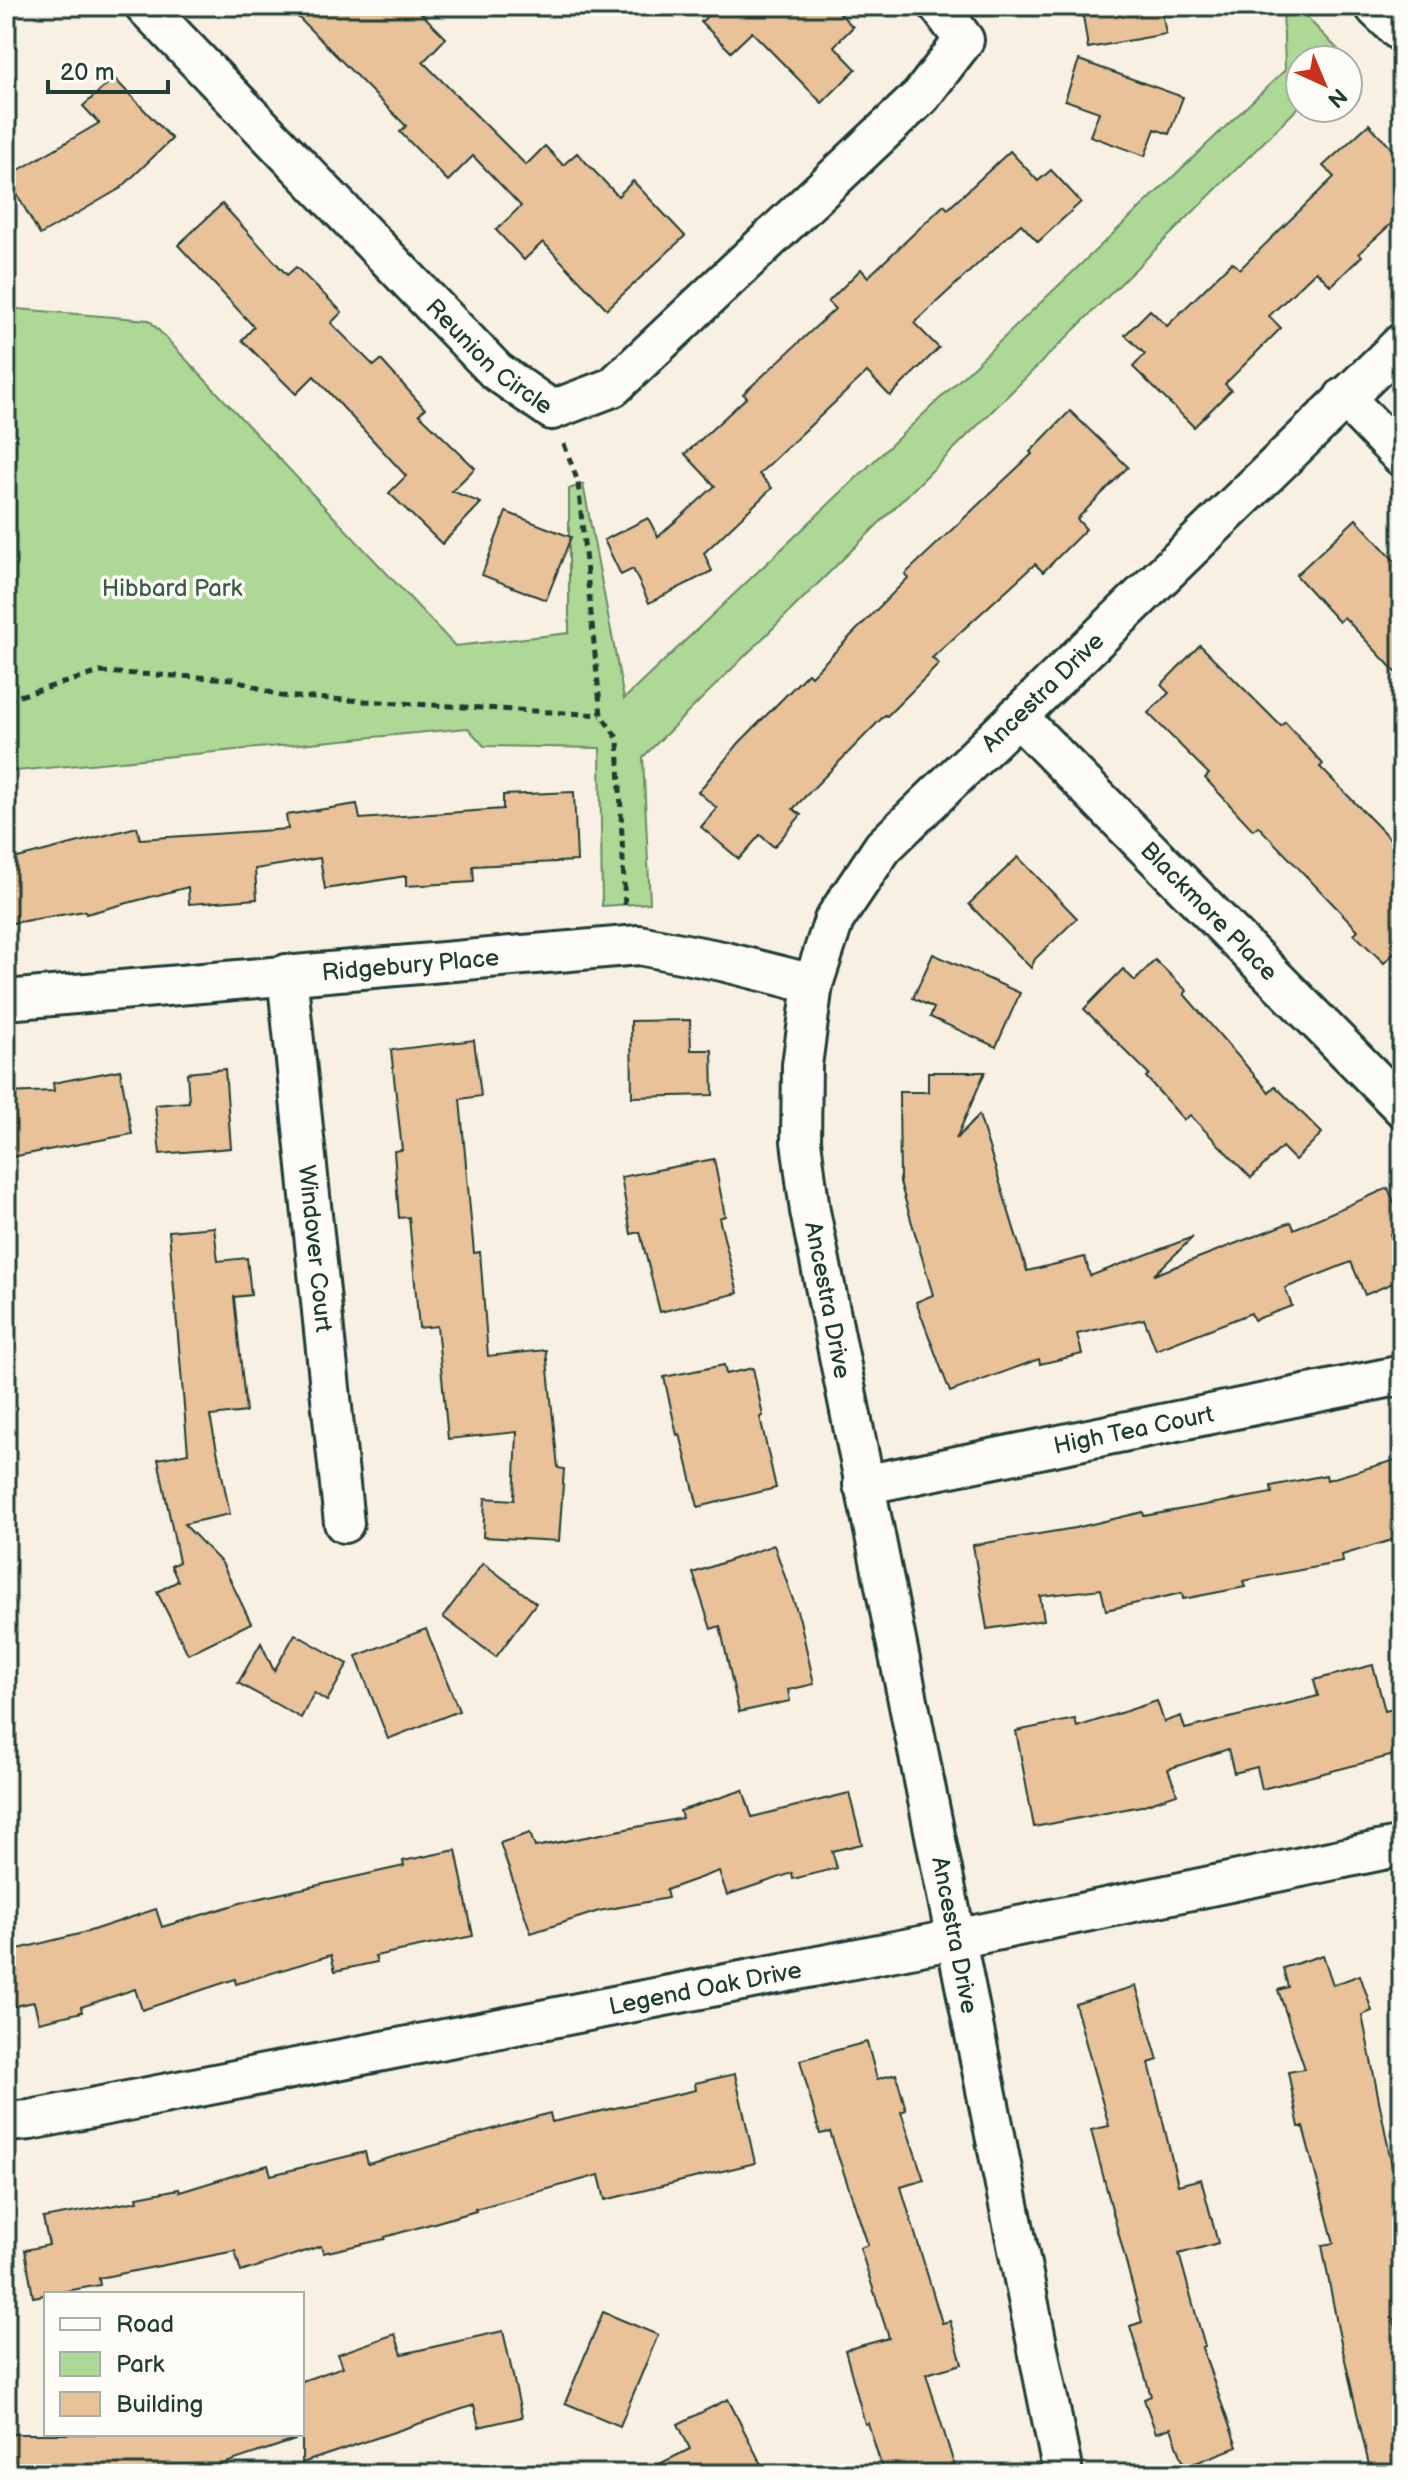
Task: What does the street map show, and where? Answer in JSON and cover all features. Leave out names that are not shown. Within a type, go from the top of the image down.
[{"type":"main road","points":[[1378,6],[1402,29]]},
{"type":"street","name":"Reunion Circle","points":[[145,6],[496,371],[552,410],[613,387],[921,96],[964,40],[939,6]]},
{"type":"street","name":"Ancestra Drive","points":[[1063,2474],[810,1211],[801,1141],[802,1065],[813,984],[834,920],[883,847],[1402,343]]},
{"type":"street","points":[[1344,397],[1402,457]]},
{"type":"street","name":"Blackmore Place","points":[[1017,716],[1402,1107]]},
{"type":"street","name":"Ridgebury Place","points":[[6,1000],[639,945],[722,961],[813,984]]},
{"type":"street","name":"Windover Court","points":[[287,974],[344,1523]]},
{"type":"street","name":"High Tea Court","points":[[863,1485],[1402,1375]]},
{"type":"street","name":"Legend Oak Drive","points":[[6,2122],[30,2120],[956,1939],[1402,1846]]},
{"type":"path","points":[[552,410],[578,482],[601,715],[618,739],[626,946]]},
{"type":"path","points":[[6,700],[100,672],[234,679],[280,696],[601,715]]},
{"type":"green space","name":"Hibbard Park","points":[[1283,6],[1296,6],[1333,44],[1284,44]]},
{"type":"green space","name":"Hibbard Park","points":[[1284,71],[1284,122],[643,757],[650,903],[602,906],[600,748],[484,746],[468,728],[6,772],[6,308],[149,320],[455,646],[569,633],[569,489],[583,484],[624,699]]},
{"type":"building","points":[[287,6],[414,6],[446,38],[423,62],[526,165],[545,146],[563,165],[577,153],[618,196],[633,181],[685,236],[607,309],[543,242],[524,260],[496,230],[521,206],[473,156],[448,181],[400,132],[406,126]]},
{"type":"building","points":[[718,6],[833,6],[853,27],[834,46],[856,69],[822,103],[752,32],[731,52],[701,22]]},
{"type":"building","points":[[1161,6],[1166,34],[1088,48],[1082,9]]},
{"type":"building","points":[[1079,60],[1183,97],[1169,134],[1155,129],[1145,156],[1090,136],[1099,112],[1065,100]]},
{"type":"building","points":[[114,78],[172,139],[121,188],[40,235],[7,177],[99,123],[83,106]]},
{"type":"building","points":[[1369,124],[1402,160],[1402,214],[1359,253],[1362,256],[1331,286],[1316,271],[1269,316],[1281,328],[1225,384],[1231,390],[1194,427],[1133,367],[1145,354],[1125,335],[1150,310],[1167,326],[1232,262],[1240,269],[1334,177],[1323,166]]},
{"type":"building","points":[[1010,151],[1038,181],[1051,170],[1081,202],[1038,242],[1021,224],[914,323],[939,348],[890,396],[867,372],[759,474],[772,488],[704,553],[712,571],[649,603],[633,569],[621,575],[604,540],[648,518],[658,537],[715,486],[685,454],[747,397],[743,394],[835,309],[828,302],[861,269],[868,277],[944,205],[948,209]]},
{"type":"building","points":[[222,204],[287,275],[296,267],[342,312],[331,323],[374,366],[381,360],[425,409],[419,414],[475,468],[452,491],[481,503],[442,544],[389,493],[406,476],[314,376],[296,394],[242,340],[254,327],[178,245]]},
{"type":"building","points":[[1070,411],[1128,467],[1077,519],[1086,529],[1043,572],[1035,564],[932,658],[939,664],[793,809],[801,815],[774,847],[760,835],[739,859],[701,827],[717,808],[698,792],[739,743],[808,673],[811,676],[908,578],[905,574],[1032,454],[1030,452]]},
{"type":"building","points":[[506,512],[571,537],[546,600],[482,575]]},
{"type":"building","points":[[1356,519],[1402,569],[1402,679],[1344,617],[1339,622],[1296,575]]},
{"type":"building","points":[[1200,645],[1281,726],[1285,722],[1323,764],[1320,767],[1402,851],[1402,945],[1384,963],[1354,934],[1358,930],[1258,826],[1253,830],[1205,778],[1209,774],[1148,713],[1169,693],[1161,685]]},
{"type":"building","points":[[574,792],[577,861],[473,866],[474,882],[406,886],[406,876],[325,889],[320,858],[255,869],[257,899],[189,904],[188,887],[86,914],[85,911],[6,924],[6,861],[137,827],[140,839],[288,829],[286,815],[357,804],[360,819],[503,809],[503,795]]},
{"type":"building","points":[[1018,857],[1077,918],[1035,959],[1031,968],[969,904]]},
{"type":"building","points":[[933,954],[1020,993],[996,1047],[930,1017],[934,1008],[913,998]]},
{"type":"building","points":[[1155,960],[1187,991],[1184,994],[1269,1092],[1275,1086],[1322,1133],[1295,1160],[1282,1147],[1251,1178],[1190,1115],[1184,1120],[1146,1077],[1149,1074],[1084,1009],[1123,969],[1135,981]]},
{"type":"building","points":[[690,1020],[691,1050],[712,1050],[713,1095],[632,1097],[631,1021]]},
{"type":"building","points":[[474,1040],[481,1096],[460,1099],[474,1253],[480,1252],[488,1356],[546,1350],[558,1468],[564,1469],[559,1541],[483,1537],[485,1498],[514,1500],[517,1432],[448,1439],[437,1326],[419,1328],[409,1217],[399,1218],[394,1151],[402,1150],[391,1050]]},
{"type":"building","points":[[225,1069],[231,1148],[160,1154],[155,1105],[189,1102],[187,1073]]},
{"type":"building","points":[[120,1070],[132,1134],[6,1158],[6,1093],[54,1091],[53,1083]]},
{"type":"building","points":[[928,1072],[985,1072],[956,1139],[979,1115],[1027,1271],[1085,1257],[1090,1276],[1193,1237],[1154,1275],[1291,1222],[1294,1229],[1388,1188],[1402,1220],[1402,1229],[1390,1234],[1402,1262],[1402,1279],[1365,1295],[1351,1262],[1285,1288],[1292,1306],[1254,1320],[1251,1313],[1156,1350],[1144,1319],[1077,1334],[1082,1354],[1040,1364],[1039,1359],[950,1392],[916,1302],[933,1295],[900,1182],[899,1092],[928,1092]]},
{"type":"building","points":[[714,1159],[725,1216],[719,1218],[738,1293],[660,1312],[640,1232],[631,1234],[621,1177]]},
{"type":"building","points":[[214,1227],[218,1261],[247,1258],[251,1295],[234,1297],[246,1412],[210,1416],[230,1514],[184,1524],[222,1563],[251,1623],[188,1654],[157,1592],[178,1581],[171,1566],[179,1562],[158,1459],[188,1453],[169,1231]]},
{"type":"building","points":[[724,1365],[726,1374],[753,1368],[776,1488],[698,1507],[664,1377]]},
{"type":"building","points":[[1402,1458],[1402,1537],[1342,1555],[1343,1562],[1243,1581],[1245,1587],[1183,1599],[1182,1593],[1106,1610],[1101,1589],[1040,1596],[1044,1620],[987,1629],[973,1545],[1075,1528],[1143,1512],[1144,1516],[1272,1493],[1271,1486],[1326,1475],[1327,1480]]},
{"type":"building","points":[[774,1545],[800,1620],[814,1684],[788,1690],[790,1701],[739,1712],[720,1626],[711,1629],[693,1573]]},
{"type":"building","points":[[483,1563],[536,1603],[496,1657],[443,1617]]},
{"type":"building","points":[[426,1629],[459,1711],[388,1739],[356,1656]]},
{"type":"building","points":[[295,1634],[348,1664],[327,1701],[314,1693],[301,1718],[238,1683],[261,1643],[274,1671]]},
{"type":"building","points":[[1373,1665],[1385,1711],[1402,1707],[1402,1753],[1262,1789],[1257,1767],[1234,1773],[1228,1749],[1168,1769],[1177,1794],[1141,1806],[1034,1827],[1016,1731],[1075,1719],[1077,1727],[1157,1701],[1164,1722],[1181,1716],[1185,1729],[1318,1696],[1314,1680]]},
{"type":"building","points":[[743,1790],[752,1817],[849,1793],[862,1844],[832,1851],[837,1868],[793,1879],[792,1873],[727,1895],[719,1871],[666,1890],[668,1898],[599,1911],[531,1933],[500,1843],[530,1833],[535,1847],[682,1818],[680,1811]]},
{"type":"building","points":[[456,1850],[473,1936],[375,1956],[377,1962],[335,1971],[331,1955],[236,1984],[235,1979],[142,2010],[135,1989],[81,2007],[82,2012],[39,2022],[34,2002],[10,2007],[6,1987],[6,1952],[87,1932],[156,1909],[162,1927],[247,1901],[404,1866],[403,1861]]},
{"type":"building","points":[[1323,1955],[1333,1985],[1360,1975],[1372,2011],[1362,2015],[1392,2166],[1402,2164],[1402,2317],[1394,2319],[1402,2357],[1402,2474],[1371,2474],[1322,2245],[1334,2243],[1303,2127],[1299,2127],[1288,2072],[1305,2069],[1278,1990],[1288,1987],[1283,1968]]},
{"type":"building","points":[[1136,1986],[1158,2060],[1149,2063],[1178,2185],[1201,2179],[1218,2243],[1179,2254],[1205,2347],[1202,2348],[1237,2447],[1185,2467],[1171,2428],[1156,2433],[1144,2399],[1151,2396],[1130,2326],[1142,2322],[1091,2130],[1109,2126],[1075,2004]]},
{"type":"building","points":[[867,2042],[877,2079],[896,2074],[906,2110],[901,2112],[924,2180],[901,2187],[942,2323],[950,2321],[962,2364],[926,2374],[957,2474],[884,2474],[868,2423],[865,2424],[845,2350],[889,2338],[860,2248],[868,2245],[830,2132],[820,2134],[800,2060]]},
{"type":"building","points":[[735,2074],[755,2163],[605,2200],[599,2175],[475,2209],[385,2239],[323,2253],[321,2246],[241,2272],[235,2251],[99,2278],[100,2285],[44,2292],[44,2295],[33,2297],[25,2250],[49,2245],[43,2218],[138,2201],[137,2197],[179,2189],[180,2192],[268,2165],[271,2175],[365,2152],[368,2164],[550,2113],[552,2122],[696,2090],[695,2083]]},
{"type":"building","points":[[603,2312],[658,2335],[620,2426],[565,2403]]},
{"type":"building","points":[[503,2331],[522,2417],[479,2427],[474,2405],[302,2463],[304,2380],[343,2367],[338,2354],[395,2334],[402,2354]]},
{"type":"building","points":[[728,2399],[761,2464],[740,2474],[639,2474],[690,2449],[678,2424]]},
{"type":"building","points":[[6,2434],[294,2436],[295,2440],[193,2474],[6,2474]]}]
